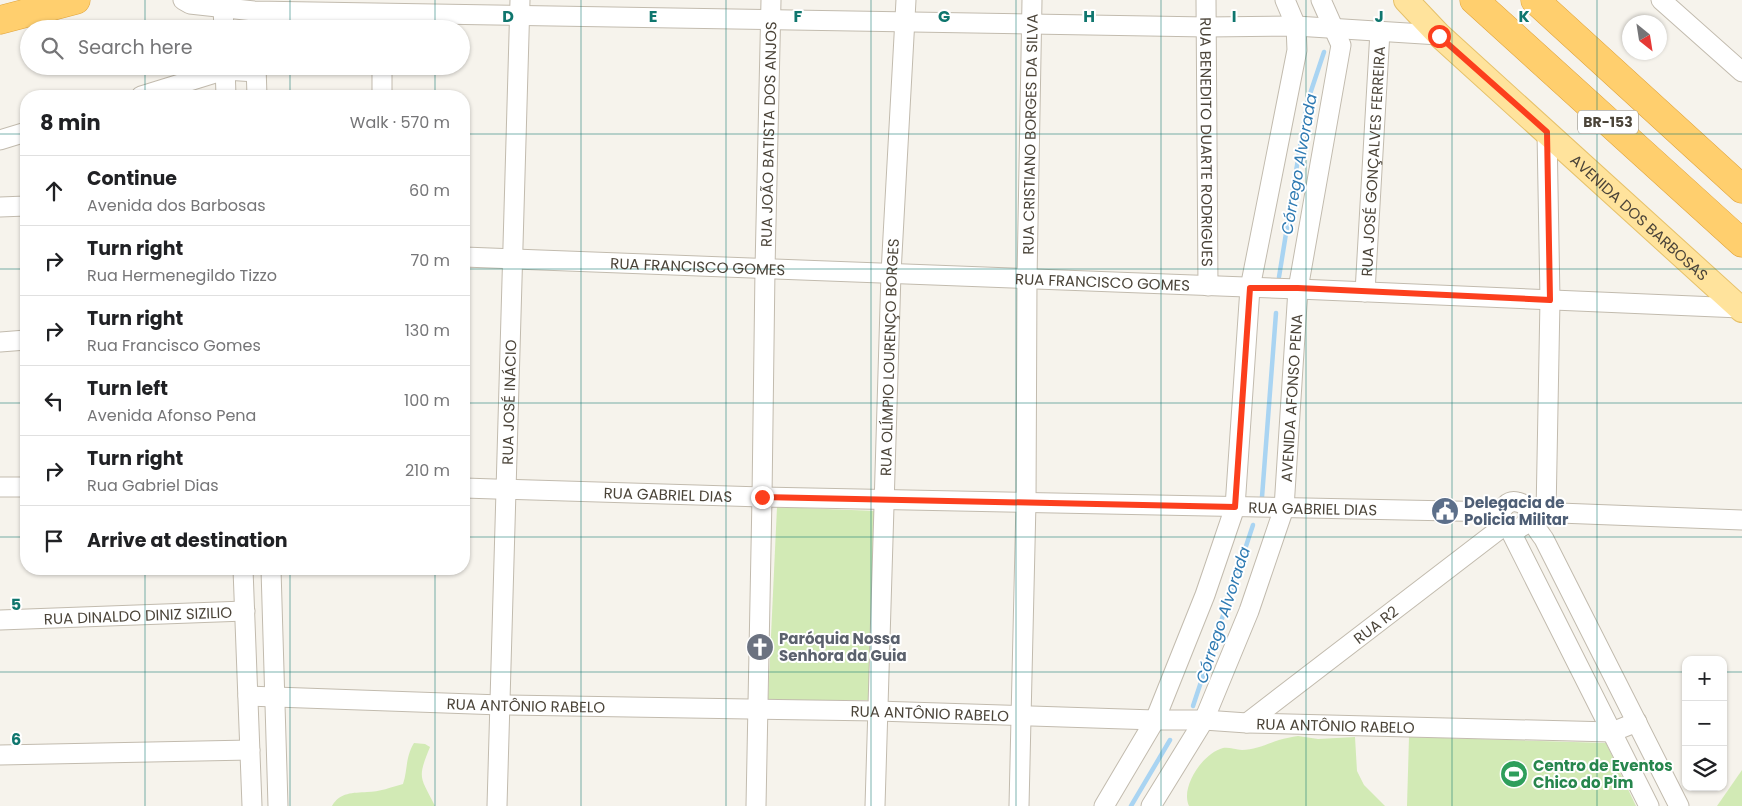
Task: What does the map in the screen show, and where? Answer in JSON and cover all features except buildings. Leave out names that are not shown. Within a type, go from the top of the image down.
[{"type":"highway","points":[[0,20],[76,0]]},
{"type":"highway","name":"BR-153","points":[[1474,0],[1742,243]]},
{"type":"highway","name":"BR-153","points":[[1535,0],[1742,189]]},
{"type":"main road","name":"AVENIDA DOS BARBOSAS","points":[[1406,0],[1439,36],[1741,309]]},
{"type":"street","points":[[183,0],[190,4],[223,8],[254,20]]},
{"type":"street","name":"RUA JOÃO BATISTA DOS ANJOS","points":[[756,806],[771,0]]},
{"type":"street","name":"RUA OLÍMPIO LOURENÇO BORGES","points":[[875,806],[891,273],[906,0]]},
{"type":"street","name":"RUA CRISTIANO BORGES DA SILVA","points":[[1019,806],[1026,502],[1027,279],[1032,0]]},
{"type":"street","name":"RUA BENEDITO DUARTE RODRIGUES","points":[[1206,0],[1208,286]]},
{"type":"street","points":[[1104,806],[1155,720],[1205,596],[1235,507],[1250,288],[1297,50],[1296,26],[1285,0]]},
{"type":"street","name":"AVENIDA AFONSO PENA","points":[[1151,806],[1204,720],[1249,611],[1284,508],[1298,288],[1341,45],[1321,0]]},
{"type":"street","points":[[1661,0],[1742,72]]},
{"type":"street","points":[[393,20],[520,7],[771,19],[1207,27],[1296,26],[1439,36]]},
{"type":"street","name":"RUA JOSÉ INÁCIO","points":[[497,806],[520,7]]},
{"type":"street","points":[[223,8],[224,20]]},
{"type":"street","name":"RUA JOSÉ GONÇALVES FERREIRA","points":[[1365,292],[1380,31]]},
{"type":"street","points":[[159,90],[204,75]]},
{"type":"street","points":[[225,75],[226,90]]},
{"type":"street","points":[[256,75],[257,90]]},
{"type":"street","points":[[382,75],[382,90]]},
{"type":"street","points":[[1547,132],[1550,300],[1535,513],[1548,548],[1680,806]]},
{"type":"street","points":[[0,140],[20,134]]},
{"type":"street","points":[[0,206],[20,206]]},
{"type":"street","name":"RUA FRANCISCO GOMES","points":[[470,257],[1250,288],[1298,288],[1741,309]]},
{"type":"street","points":[[0,342],[20,340]]},
{"type":"street","points":[[0,488],[20,487]]},
{"type":"street","name":"RUA GABRIEL DIAS","points":[[470,488],[762,497],[1284,508],[1505,521],[1516,529],[1523,527],[1535,513]]},
{"type":"street","points":[[1535,513],[1742,520]]},
{"type":"street","points":[[1505,521],[1649,806]]},
{"type":"street","name":"RUA R2","points":[[1247,723],[1505,521]]},
{"type":"street","points":[[243,575],[252,806]]},
{"type":"street","points":[[271,575],[278,806]]},
{"type":"street","name":"RUA DINALDO DINIZ SIZILIO","points":[[0,620],[245,611]]},
{"type":"street","name":"RUA ANTÔNIO RABELO","points":[[248,696],[500,705],[877,711],[1612,732]]},
{"type":"street","points":[[1612,732],[1637,722]]},
{"type":"street","points":[[0,755],[250,750]]},
{"type":"green space","points":[[777,507],[876,511],[869,700],[768,700]]},
{"type":"green space","points":[[1298,736],[1318,739],[1355,737],[1357,771],[1364,785],[1385,806],[1189,806],[1188,790],[1195,772],[1208,756],[1215,751],[1223,748],[1252,749],[1281,739]]},
{"type":"green space","name":"Centro de Eventos Chico do Pim","points":[[1409,737],[1606,743],[1636,806],[1407,806]]},
{"type":"green space","points":[[414,743],[425,744],[430,747],[423,766],[422,777],[423,783],[435,806],[332,806],[335,801],[347,794],[376,791],[403,784],[409,754]]},
{"type":"green space","points":[[1742,770],[1742,806],[1717,806]]},
{"type":"waterway","name":"Córrego Alvorada","points":[[1279,277],[1307,103],[1324,52]]},
{"type":"waterway","name":"Córrego Alvorada","points":[[1262,497],[1276,313]]},
{"type":"waterway","name":"Córrego Alvorada","points":[[1193,706],[1253,525]]},
{"type":"waterway","name":"Córrego Alvorada","points":[[1131,806],[1170,740]]},
{"type":"place","name":"Delegacia de Policia Militar","points":[[1445,511]]},
{"type":"place","name":"Paróquia Nossa Senhora da Guia","points":[[760,647]]},
{"type":"place","name":"Centro de Eventos Chico do Pim","points":[[1514,774]]},
{"type":"route","points":[[762,497],[1235,507],[1250,288],[1298,288],[1550,300],[1547,132],[1439,36]]}]
